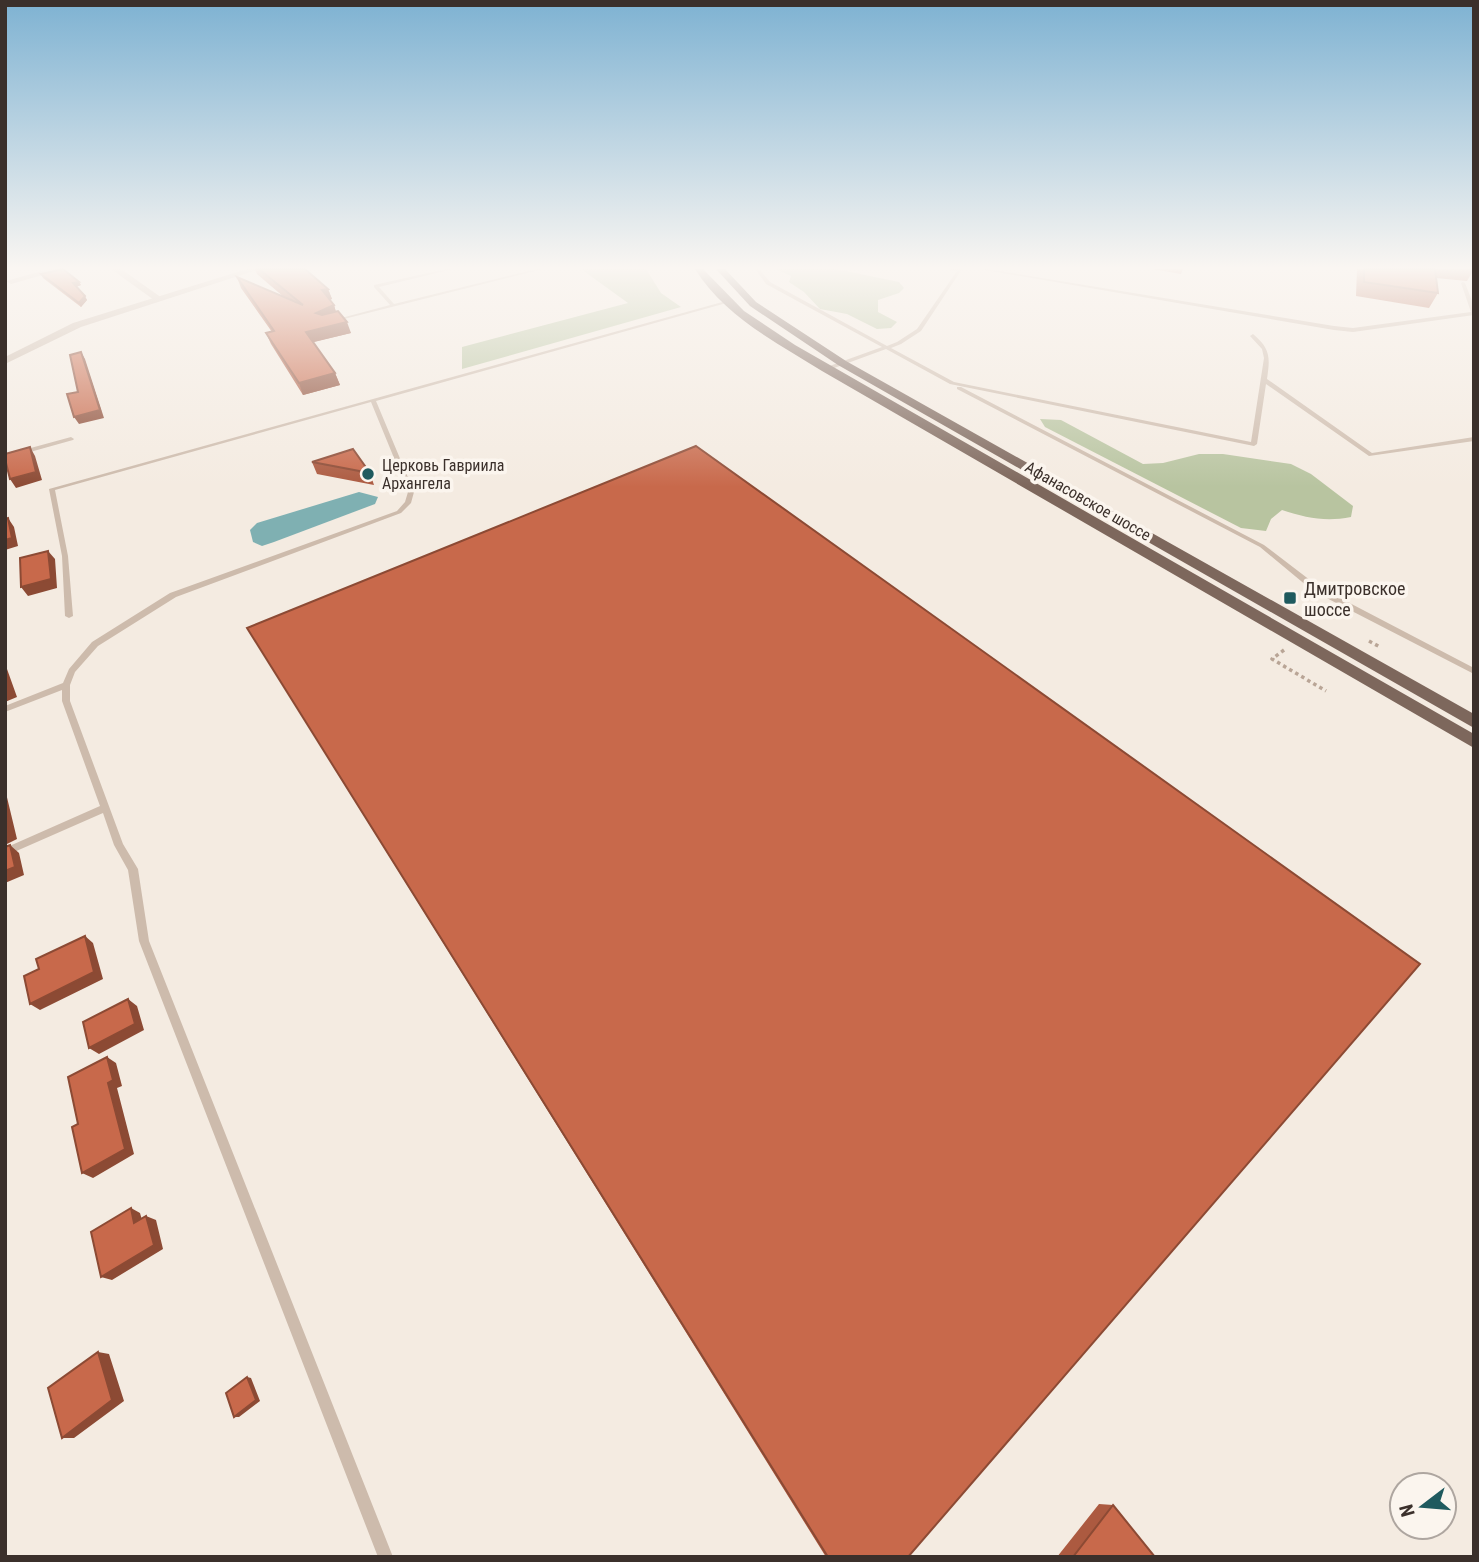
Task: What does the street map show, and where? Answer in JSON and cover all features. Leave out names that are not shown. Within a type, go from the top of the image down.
[{"type":"main road","name":"Афанасовское шоссе","points":[[784,342],[826,369],[1474,742]]},
{"type":"main road","name":"Афанасовское шоссе","points":[[810,342],[842,363],[1474,722]]},
{"type":"street","points":[[5,361],[43,342]]},
{"type":"lane","points":[[69,616],[65,556],[52,489],[587,342]]},
{"type":"lane","points":[[880,342],[983,403],[1262,546],[1316,589],[1474,671]]},
{"type":"lane","points":[[826,369],[896,342]]},
{"type":"lane","points":[[952,383],[1254,444],[1267,358],[1257,342]]},
{"type":"lane","points":[[1264,380],[1371,455],[1474,439]]},
{"type":"lane","points":[[374,402],[411,492],[408,503],[399,512],[173,594],[95,643],[72,671],[66,685],[66,701],[119,845],[133,869],[145,941],[386,1557]]},
{"type":"lane","points":[[5,457],[71,439]]},
{"type":"lane","points":[[5,709],[66,685]]},
{"type":"lane","points":[[5,852],[105,808]]},
{"type":"path","points":[[1284,650],[1272,659],[1326,691]]},
{"type":"green space","points":[[481,342],[558,342],[462,369],[462,347]]},
{"type":"green space","points":[[1040,419],[1061,420],[1143,464],[1163,463],[1199,454],[1223,454],[1291,464],[1311,474],[1353,506],[1351,517],[1316,518],[1282,510],[1271,519],[1266,531],[1241,528],[1045,427]]},
{"type":"water","points":[[359,492],[378,497],[375,504],[262,546],[253,542],[250,530],[257,523]]},
{"type":"building","points":[[272,342],[313,342],[335,373],[299,383]]},
{"type":"building","points":[[81,352],[100,410],[74,417],[67,394],[78,392],[70,355]]},
{"type":"building","points":[[696,446],[1420,964],[908,1557],[828,1557],[247,628]]},
{"type":"building","points":[[30,447],[36,472],[10,479],[5,454]]},
{"type":"building","points":[[353,449],[370,473],[312,462]]},
{"type":"building","points":[[8,518],[12,538],[5,540],[5,519]]},
{"type":"building","points":[[48,551],[51,579],[21,587],[20,558]]},
{"type":"building","points":[[10,845],[15,867],[5,871],[5,847]]},
{"type":"building","points":[[85,936],[94,972],[30,1004],[24,976],[39,969],[36,959]]},
{"type":"building","points":[[128,999],[135,1024],[89,1048],[83,1022]]},
{"type":"building","points":[[107,1057],[113,1080],[108,1083],[125,1149],[82,1173],[72,1127],[78,1124],[68,1077]]},
{"type":"building","points":[[131,1208],[134,1223],[146,1216],[154,1245],[101,1277],[91,1232]]},
{"type":"building","points":[[98,1352],[112,1400],[62,1438],[48,1388]]},
{"type":"building","points":[[247,1377],[256,1400],[234,1417],[226,1393]]},
{"type":"building","points":[[1113,1505],[1155,1557],[1073,1557]]},
{"type":"place","name":"Церковь Гавриила Архангела","points":[[368,474]]},
{"type":"place","name":"Дмитровское шоссе","points":[[1290,598]]}]
